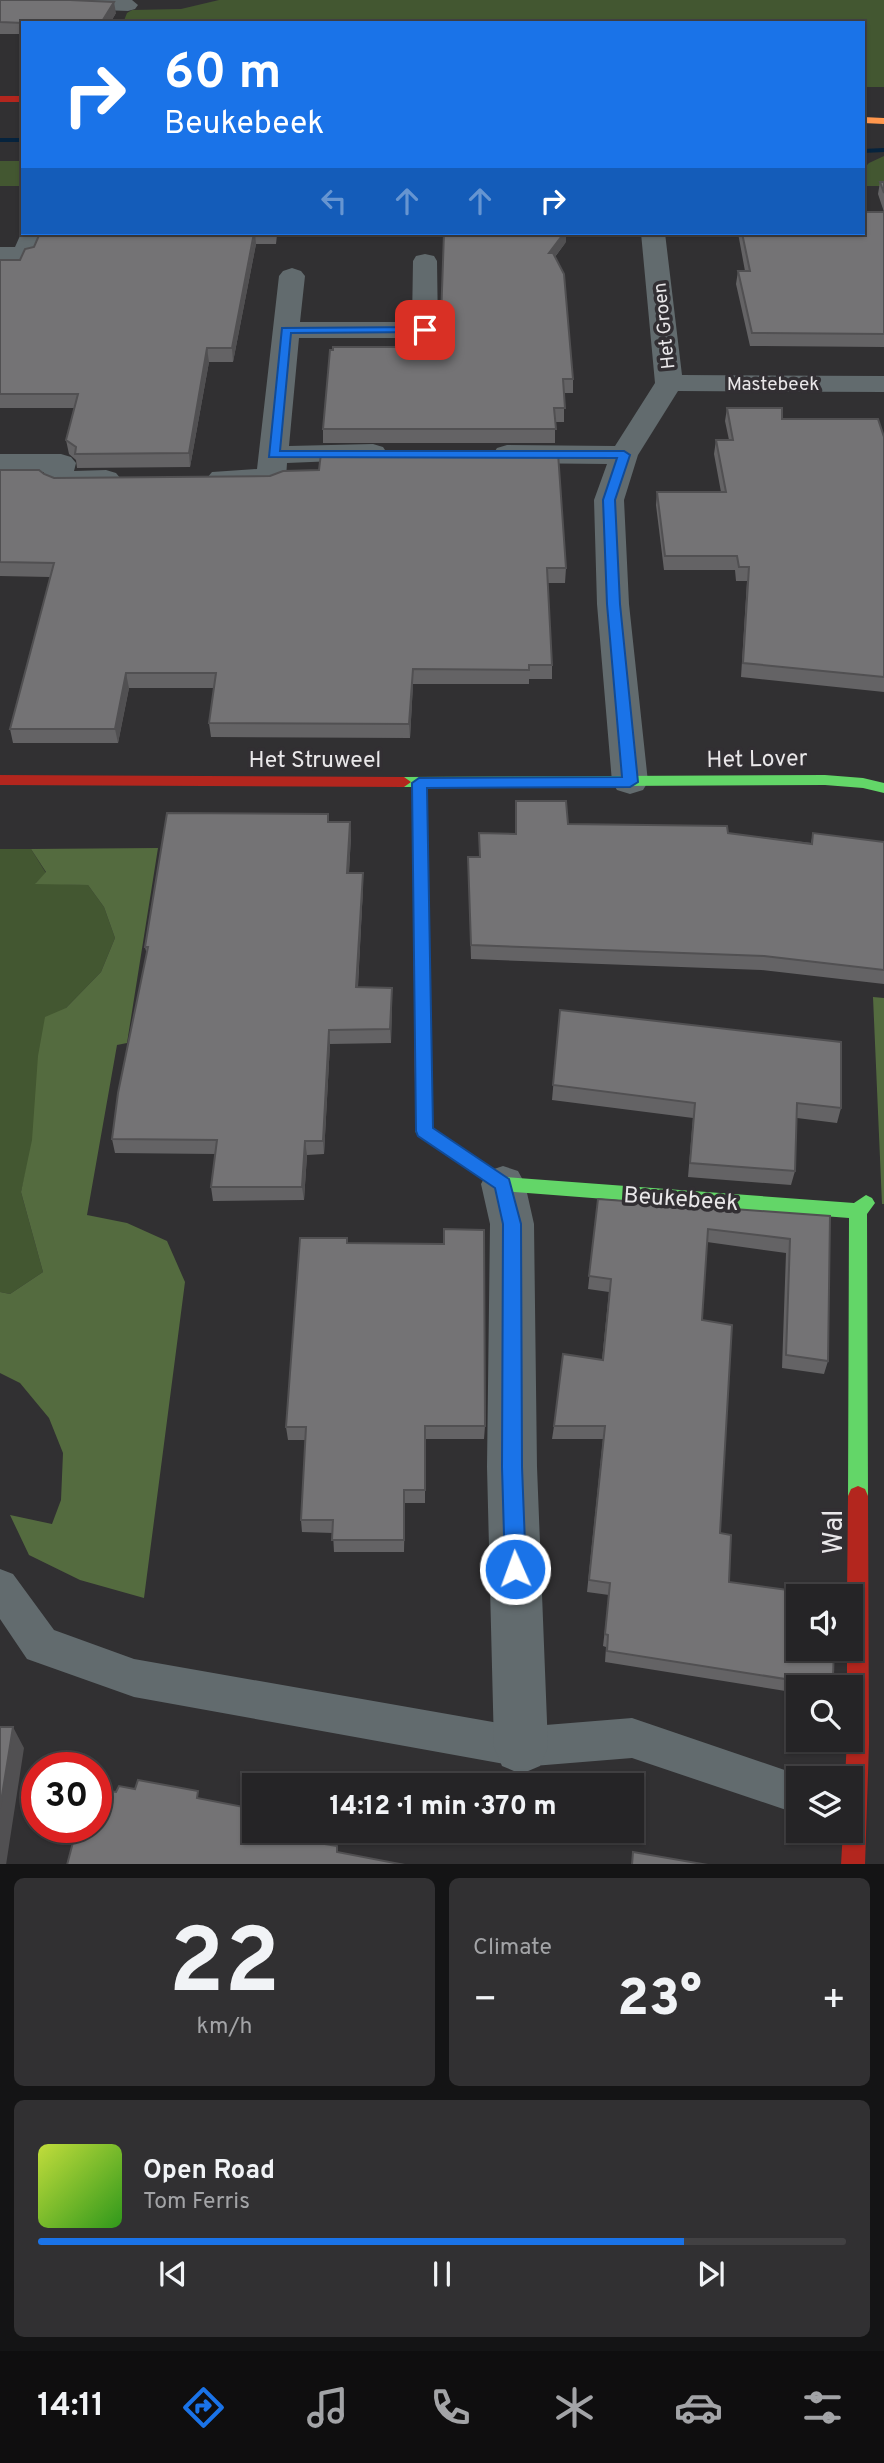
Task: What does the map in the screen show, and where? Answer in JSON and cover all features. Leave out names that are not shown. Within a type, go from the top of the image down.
[{"type":"street","points":[[0,0],[128,5]]},
{"type":"street","points":[[0,99],[21,99]]},
{"type":"street","points":[[865,120],[884,121]]},
{"type":"street","points":[[0,254],[25,254],[32,235]]},
{"type":"street","name":"Het Groen","points":[[630,782],[613,604],[609,500],[624,455],[668,383],[653,235]]},
{"type":"street","points":[[286,330],[425,330],[425,261]]},
{"type":"street","points":[[191,479],[271,478],[292,276]]},
{"type":"street","name":"Mastebeek","points":[[668,383],[882,389]]},
{"type":"street","points":[[274,454],[395,453]]},
{"type":"street","points":[[476,454],[624,455]]},
{"type":"street","points":[[0,463],[61,463],[57,480],[137,479]]},
{"type":"street","name":"Het Struweel","points":[[0,780],[630,782]]},
{"type":"street","name":"Het Lover","points":[[630,782],[825,780],[863,783],[884,789]]},
{"type":"street","name":"Beukebeek","points":[[419,783],[424,1131],[503,1184],[862,1207]]},
{"type":"street","points":[[503,1184],[512,1224],[512,1467],[521,1747]]},
{"type":"street","name":"Wal","points":[[856,1766],[862,1207]]},
{"type":"street","name":"Wal","points":[[853,1843],[853,1864]]},
{"type":"lane","points":[[0,1587],[41,1645],[134,1678],[521,1747],[632,1738],[786,1790]]},
{"type":"green space","points":[[219,0],[884,0],[884,87],[865,87],[865,21],[124,21],[127,13],[132,10],[181,9]]},
{"type":"green space","points":[[884,156],[884,186],[865,186],[865,167]]},
{"type":"green space","points":[[0,161],[21,161],[21,186],[0,186]]},
{"type":"green space","points":[[158,848],[127,1043],[117,1045],[87,1215],[127,1223],[167,1241],[185,1282],[144,1598],[80,1580],[29,1555],[10,1515],[52,1524],[61,1500],[63,1453],[49,1418],[20,1383],[0,1373],[0,1292],[10,1294],[43,1272],[21,1192],[32,1140],[38,1056],[45,1017],[66,1008],[101,972],[115,938],[104,907],[88,885],[35,884],[46,872],[31,849]]},
{"type":"green space","points":[[0,849],[31,849],[46,873],[36,883],[88,885],[104,907],[115,938],[101,972],[66,1008],[21,1192],[43,1272],[10,1294],[0,1292]]},
{"type":"green space","points":[[873,997],[884,998],[884,1204],[882,1204]]},
{"type":"building","points":[[0,0],[114,2],[102,21],[0,22]]},
{"type":"building","points":[[865,212],[884,212],[884,334],[752,333],[738,271],[750,271],[742,235],[865,235]]},
{"type":"building","points":[[39,235],[254,235],[232,348],[207,348],[189,453],[75,454],[76,447],[66,440],[78,394],[0,394],[0,260],[20,260],[25,249],[34,247]]},
{"type":"building","points":[[444,235],[562,235],[549,253],[553,253],[564,274],[573,379],[563,379],[565,408],[554,408],[556,429],[323,429],[330,350],[333,350],[333,347],[440,347]]},
{"type":"building","points":[[727,408],[782,408],[782,419],[878,419],[884,437],[884,677],[743,663],[749,567],[739,567],[737,556],[665,556],[657,492],[726,492],[716,440],[733,440]]},
{"type":"building","points":[[321,453],[558,453],[566,568],[547,568],[552,665],[529,665],[529,670],[413,669],[409,724],[209,723],[216,673],[126,673],[115,729],[10,729],[54,563],[0,562],[0,470],[39,470],[54,478],[270,476],[283,471],[319,470]]},
{"type":"building","points":[[516,801],[566,801],[568,824],[727,826],[728,833],[812,844],[813,833],[884,842],[884,970],[764,956],[471,945],[468,857],[480,857],[479,833],[516,834]]},
{"type":"building","points":[[167,813],[328,814],[328,822],[350,822],[347,873],[363,873],[356,987],[392,988],[390,1029],[329,1030],[323,1141],[305,1141],[302,1187],[211,1187],[217,1140],[112,1139],[118,1093],[148,947],[145,947]]},
{"type":"building","points":[[560,1010],[841,1042],[841,1108],[797,1103],[795,1171],[690,1163],[695,1103],[553,1085]]},
{"type":"building","points":[[598,1199],[830,1216],[828,1361],[786,1355],[790,1239],[708,1229],[702,1320],[732,1325],[720,1533],[731,1535],[729,1582],[786,1590],[786,1661],[834,1661],[833,1675],[786,1675],[786,1679],[607,1651],[608,1635],[605,1634],[610,1583],[589,1580],[605,1426],[554,1426],[563,1354],[603,1360],[611,1279],[589,1276]]},
{"type":"building","points":[[444,1229],[484,1230],[485,1426],[425,1426],[425,1490],[404,1490],[404,1540],[332,1540],[333,1520],[301,1520],[306,1427],[286,1427],[300,1238],[347,1238],[347,1243],[444,1244]]},
{"type":"building","points":[[0,1727],[13,1727],[0,1808]]},
{"type":"building","points":[[138,1780],[198,1791],[197,1798],[242,1807],[242,1843],[324,1843],[337,1846],[337,1852],[400,1864],[67,1864],[73,1843],[112,1843],[112,1791],[116,1792],[119,1786],[135,1789]]},
{"type":"building","points":[[633,1852],[702,1864],[632,1864]]},
{"type":"waterway","points":[[0,140],[21,140]]},
{"type":"waterway","points":[[865,151],[884,150]]},
{"type":"traffic: fast","points":[[404,782],[825,780],[863,783],[884,788]]},
{"type":"traffic: fast","points":[[423,1083],[424,1131],[503,1184],[858,1211]]},
{"type":"traffic: fast","points":[[858,1496],[858,1211],[866,1203]]},
{"type":"traffic: slow","points":[[865,120],[884,121]]},
{"type":"traffic: slow","points":[[419,783],[423,1083]]},
{"type":"traffic: jam","points":[[0,99],[21,99]]},
{"type":"traffic: jam","points":[[0,780],[404,782]]},
{"type":"traffic: jam","points":[[853,1864],[858,1743],[858,1496]]},
{"type":"route","points":[[425,330],[286,330],[274,454],[624,455],[609,500],[613,604],[630,782],[419,783],[424,1131],[503,1184],[512,1224],[512,1467],[515,1569]]}]
